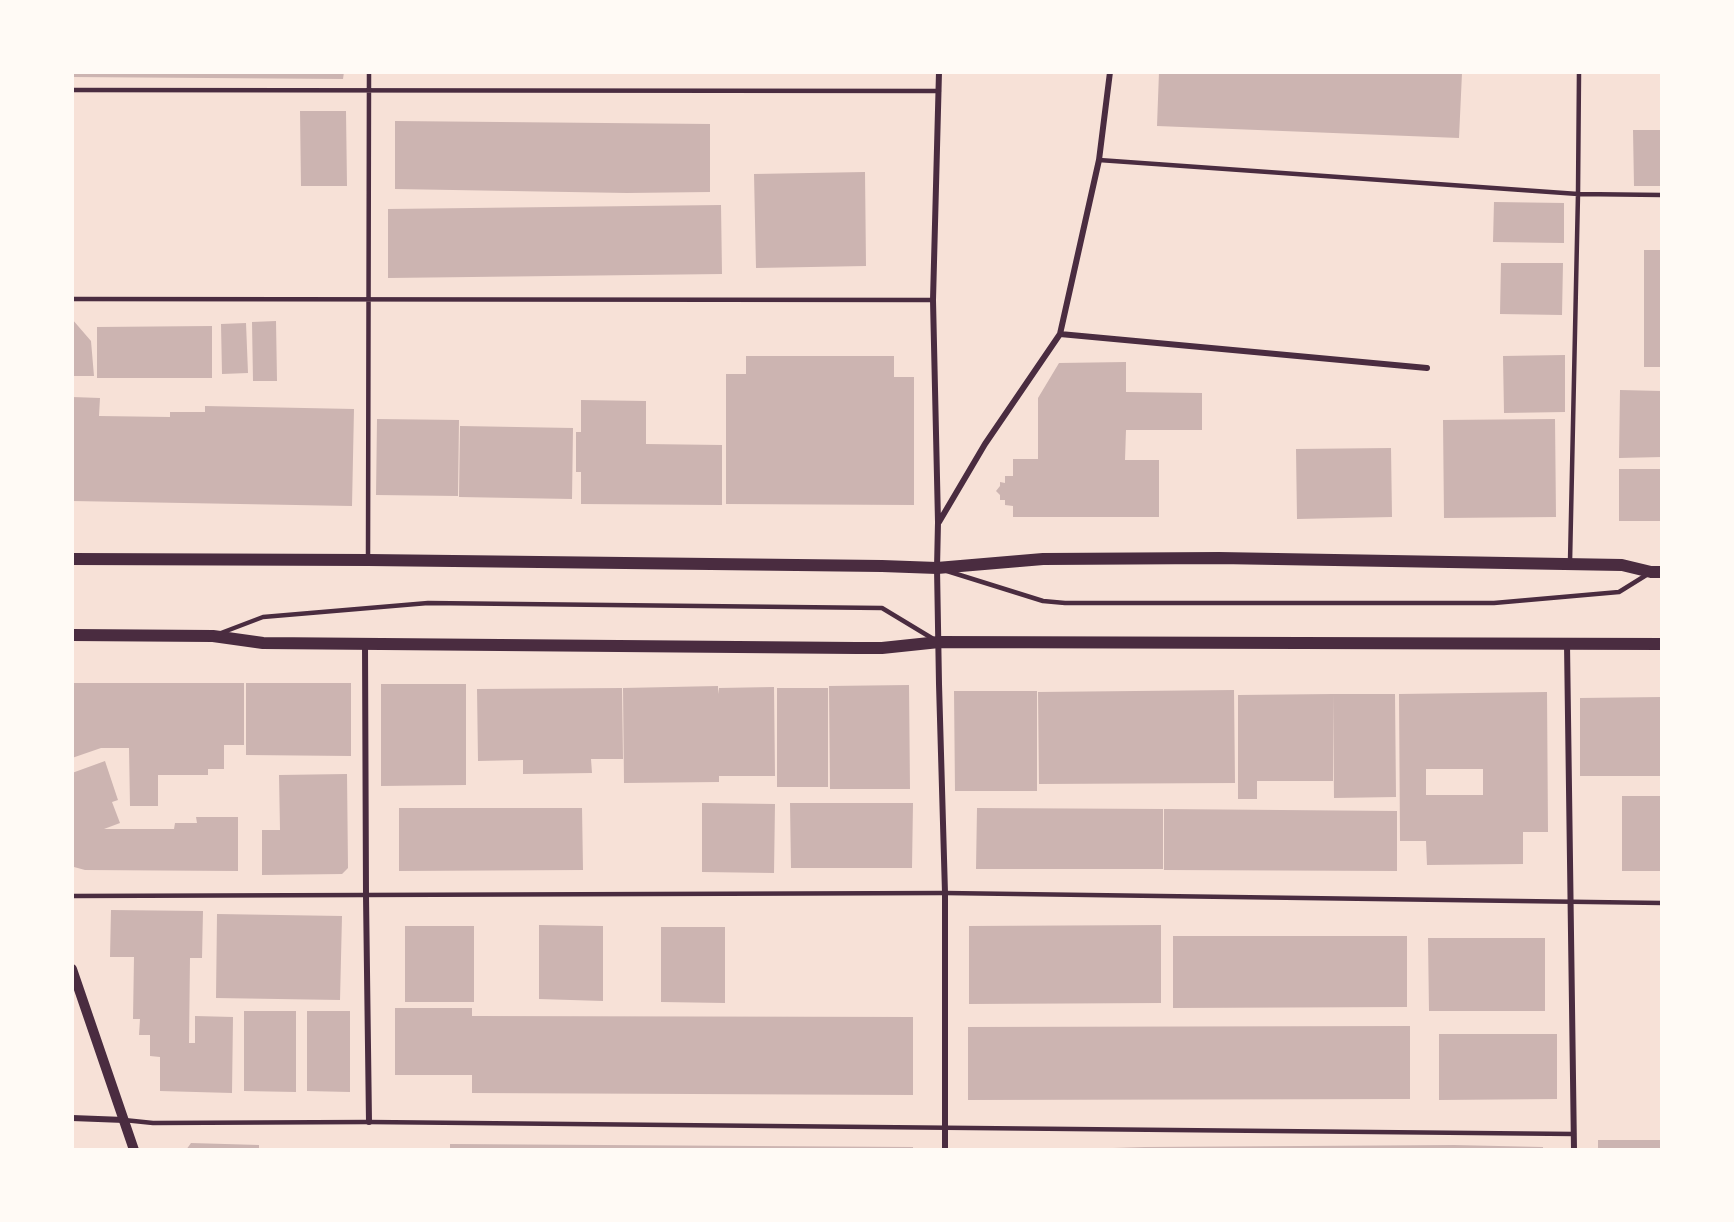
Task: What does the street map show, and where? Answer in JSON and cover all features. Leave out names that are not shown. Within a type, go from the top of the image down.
[{"type":"main road","points":[[72,559],[368,560],[937,568],[1043,559],[1219,558],[1570,564],[1622,566],[1656,572]]},
{"type":"main road","points":[[72,635],[213,636],[263,643],[882,648],[939,642],[1662,644]]},
{"type":"street","points":[[939,72],[933,300],[945,893],[945,1150]]},
{"type":"street","points":[[938,522],[985,444],[1060,334],[1099,160],[1110,72]]},
{"type":"street","points":[[1060,334],[1428,368]]},
{"type":"street","points":[[365,643],[369,1122]]},
{"type":"street","points":[[1567,643],[1574,1150]]},
{"type":"street","points":[[72,969],[134,1150]]},
{"type":"street","points":[[72,1118],[124,1120]]},
{"type":"lane","points":[[368,560],[369,72]]},
{"type":"lane","points":[[1570,564],[1579,72]]},
{"type":"lane","points":[[72,90],[939,91]]},
{"type":"lane","points":[[1099,160],[1578,194],[1662,195]]},
{"type":"lane","points":[[72,299],[933,300]]},
{"type":"lane","points":[[937,568],[1043,601],[1065,603],[1494,603],[1619,592],[1656,572]]},
{"type":"lane","points":[[213,636],[263,617],[429,603],[882,608],[939,642]]},
{"type":"lane","points":[[72,896],[945,893],[1662,903]]},
{"type":"lane","points":[[124,1120],[153,1124],[369,1122],[1574,1134]]},
{"type":"building","points":[[72,72],[344,72],[343,79],[72,77]]},
{"type":"building","points":[[1159,72],[1462,73],[1459,138],[1157,126]]},
{"type":"building","points":[[300,111],[346,111],[347,186],[301,186]]},
{"type":"building","points":[[395,121],[710,124],[710,192],[395,189]]},
{"type":"building","points":[[1633,130],[1662,130],[1662,186],[1634,186]]},
{"type":"building","points":[[865,172],[866,266],[756,268],[754,174]]},
{"type":"building","points":[[1494,202],[1564,203],[1564,243],[1493,242]]},
{"type":"building","points":[[721,205],[722,274],[388,278],[388,209]]},
{"type":"building","points":[[1644,250],[1662,250],[1662,367],[1644,367]]},
{"type":"building","points":[[1501,263],[1563,263],[1562,315],[1500,314]]},
{"type":"building","points":[[72,319],[91,341],[94,376],[72,376]]},
{"type":"building","points":[[276,321],[277,381],[253,381],[252,322]]},
{"type":"building","points":[[246,323],[248,373],[222,374],[221,324]]},
{"type":"building","points":[[212,326],[212,378],[97,378],[97,327]]},
{"type":"building","points":[[1565,355],[1565,412],[1504,413],[1503,356]]},
{"type":"building","points":[[746,356],[894,356],[894,377],[914,377],[914,505],[726,504],[726,374],[746,374]]},
{"type":"building","points":[[1126,362],[1126,392],[1202,393],[1202,430],[1126,430],[1125,460],[1159,460],[1159,517],[1013,517],[1013,506],[1005,505],[1005,500],[1000,500],[1000,495],[996,491],[1000,482],[1005,483],[1005,476],[1013,476],[1013,459],[1038,459],[1038,398],[1059,363]]},
{"type":"building","points":[[1620,390],[1662,391],[1662,457],[1619,458]]},
{"type":"building","points":[[72,397],[100,398],[99,416],[170,417],[170,412],[205,412],[205,406],[354,409],[352,506],[72,501]]},
{"type":"building","points":[[581,400],[646,401],[646,444],[722,445],[722,505],[581,504],[581,472],[576,472],[576,432],[581,432]]},
{"type":"building","points":[[377,419],[459,420],[458,496],[376,495]]},
{"type":"building","points":[[1555,419],[1556,517],[1444,518],[1443,420]]},
{"type":"building","points":[[460,426],[573,428],[572,499],[459,497]]},
{"type":"building","points":[[1391,448],[1392,517],[1297,519],[1296,449]]},
{"type":"building","points":[[1619,469],[1662,469],[1662,521],[1619,521]]},
{"type":"building","points":[[72,683],[244,683],[244,745],[224,745],[224,769],[208,769],[208,775],[158,775],[158,806],[130,806],[129,748],[101,748],[72,758]]},
{"type":"building","points":[[246,683],[351,683],[351,756],[246,755]]},
{"type":"building","points":[[381,684],[466,684],[466,785],[381,786]]},
{"type":"building","points":[[909,685],[910,789],[830,789],[829,686]]},
{"type":"building","points":[[718,686],[718,694],[719,688],[774,687],[775,776],[719,776],[719,782],[624,783],[623,688]]},
{"type":"building","points":[[622,688],[623,759],[591,759],[592,773],[523,774],[523,760],[478,761],[477,689]]},
{"type":"building","points":[[777,688],[828,688],[828,787],[777,787]]},
{"type":"building","points":[[1234,690],[1235,783],[1039,784],[1038,692]]},
{"type":"building","points":[[954,691],[1037,691],[1037,791],[955,791]]},
{"type":"building","points":[[1547,692],[1548,832],[1523,832],[1523,864],[1427,865],[1426,841],[1400,841],[1399,694]],"holes":[[[1426,769],[1483,769],[1483,795],[1426,795]]]},
{"type":"building","points":[[1333,694],[1395,694],[1396,797],[1334,798]]},
{"type":"building","points":[[1333,694],[1333,781],[1257,781],[1257,799],[1238,799],[1238,695]]},
{"type":"building","points":[[1662,697],[1662,776],[1580,776],[1580,698]]},
{"type":"building","points":[[105,761],[118,800],[112,802],[120,823],[104,829],[174,829],[175,823],[197,823],[196,817],[238,817],[238,871],[85,870],[74,867],[72,864],[72,773]]},
{"type":"building","points":[[347,774],[348,868],[342,874],[262,875],[262,830],[280,830],[279,775]]},
{"type":"building","points":[[1622,796],[1662,796],[1662,871],[1622,871]]},
{"type":"building","points":[[702,803],[775,804],[774,873],[702,872]]},
{"type":"building","points":[[790,803],[913,803],[912,868],[791,868]]},
{"type":"building","points":[[399,808],[582,808],[583,870],[399,871]]},
{"type":"building","points":[[977,808],[1163,809],[1163,869],[976,869]]},
{"type":"building","points":[[1164,809],[1397,811],[1397,871],[1164,870]]},
{"type":"building","points":[[111,910],[203,911],[202,958],[190,958],[189,1043],[195,1043],[195,1016],[233,1017],[232,1093],[160,1091],[160,1057],[150,1056],[150,1035],[139,1035],[140,1019],[133,1019],[134,957],[110,957]]},
{"type":"building","points":[[217,914],[342,916],[340,1000],[216,998]]},
{"type":"building","points":[[539,925],[603,926],[603,1001],[539,999]]},
{"type":"building","points":[[1161,925],[1161,1003],[969,1004],[969,926]]},
{"type":"building","points":[[405,926],[474,926],[474,1002],[405,1002]]},
{"type":"building","points":[[661,927],[725,927],[725,1003],[661,1002]]},
{"type":"building","points":[[1173,936],[1407,936],[1407,1007],[1173,1008]]},
{"type":"building","points":[[1428,938],[1545,938],[1545,1011],[1429,1011]]},
{"type":"building","points":[[395,1008],[472,1008],[472,1016],[913,1017],[913,1095],[472,1093],[472,1075],[395,1075]]},
{"type":"building","points":[[244,1011],[296,1011],[296,1092],[244,1091]]},
{"type":"building","points":[[307,1011],[350,1011],[350,1092],[307,1091]]},
{"type":"building","points":[[1410,1026],[1410,1099],[968,1100],[968,1027]]},
{"type":"building","points":[[1439,1034],[1557,1034],[1557,1099],[1439,1100]]},
{"type":"building","points":[[1598,1140],[1662,1140],[1662,1150],[1598,1150]]},
{"type":"building","points":[[191,1143],[259,1145],[259,1150],[186,1150]]},
{"type":"building","points":[[450,1144],[913,1147],[913,1150],[450,1150]]},
{"type":"building","points":[[1454,1145],[1543,1147],[1543,1150],[1113,1150],[1113,1148],[1145,1147]]}]
